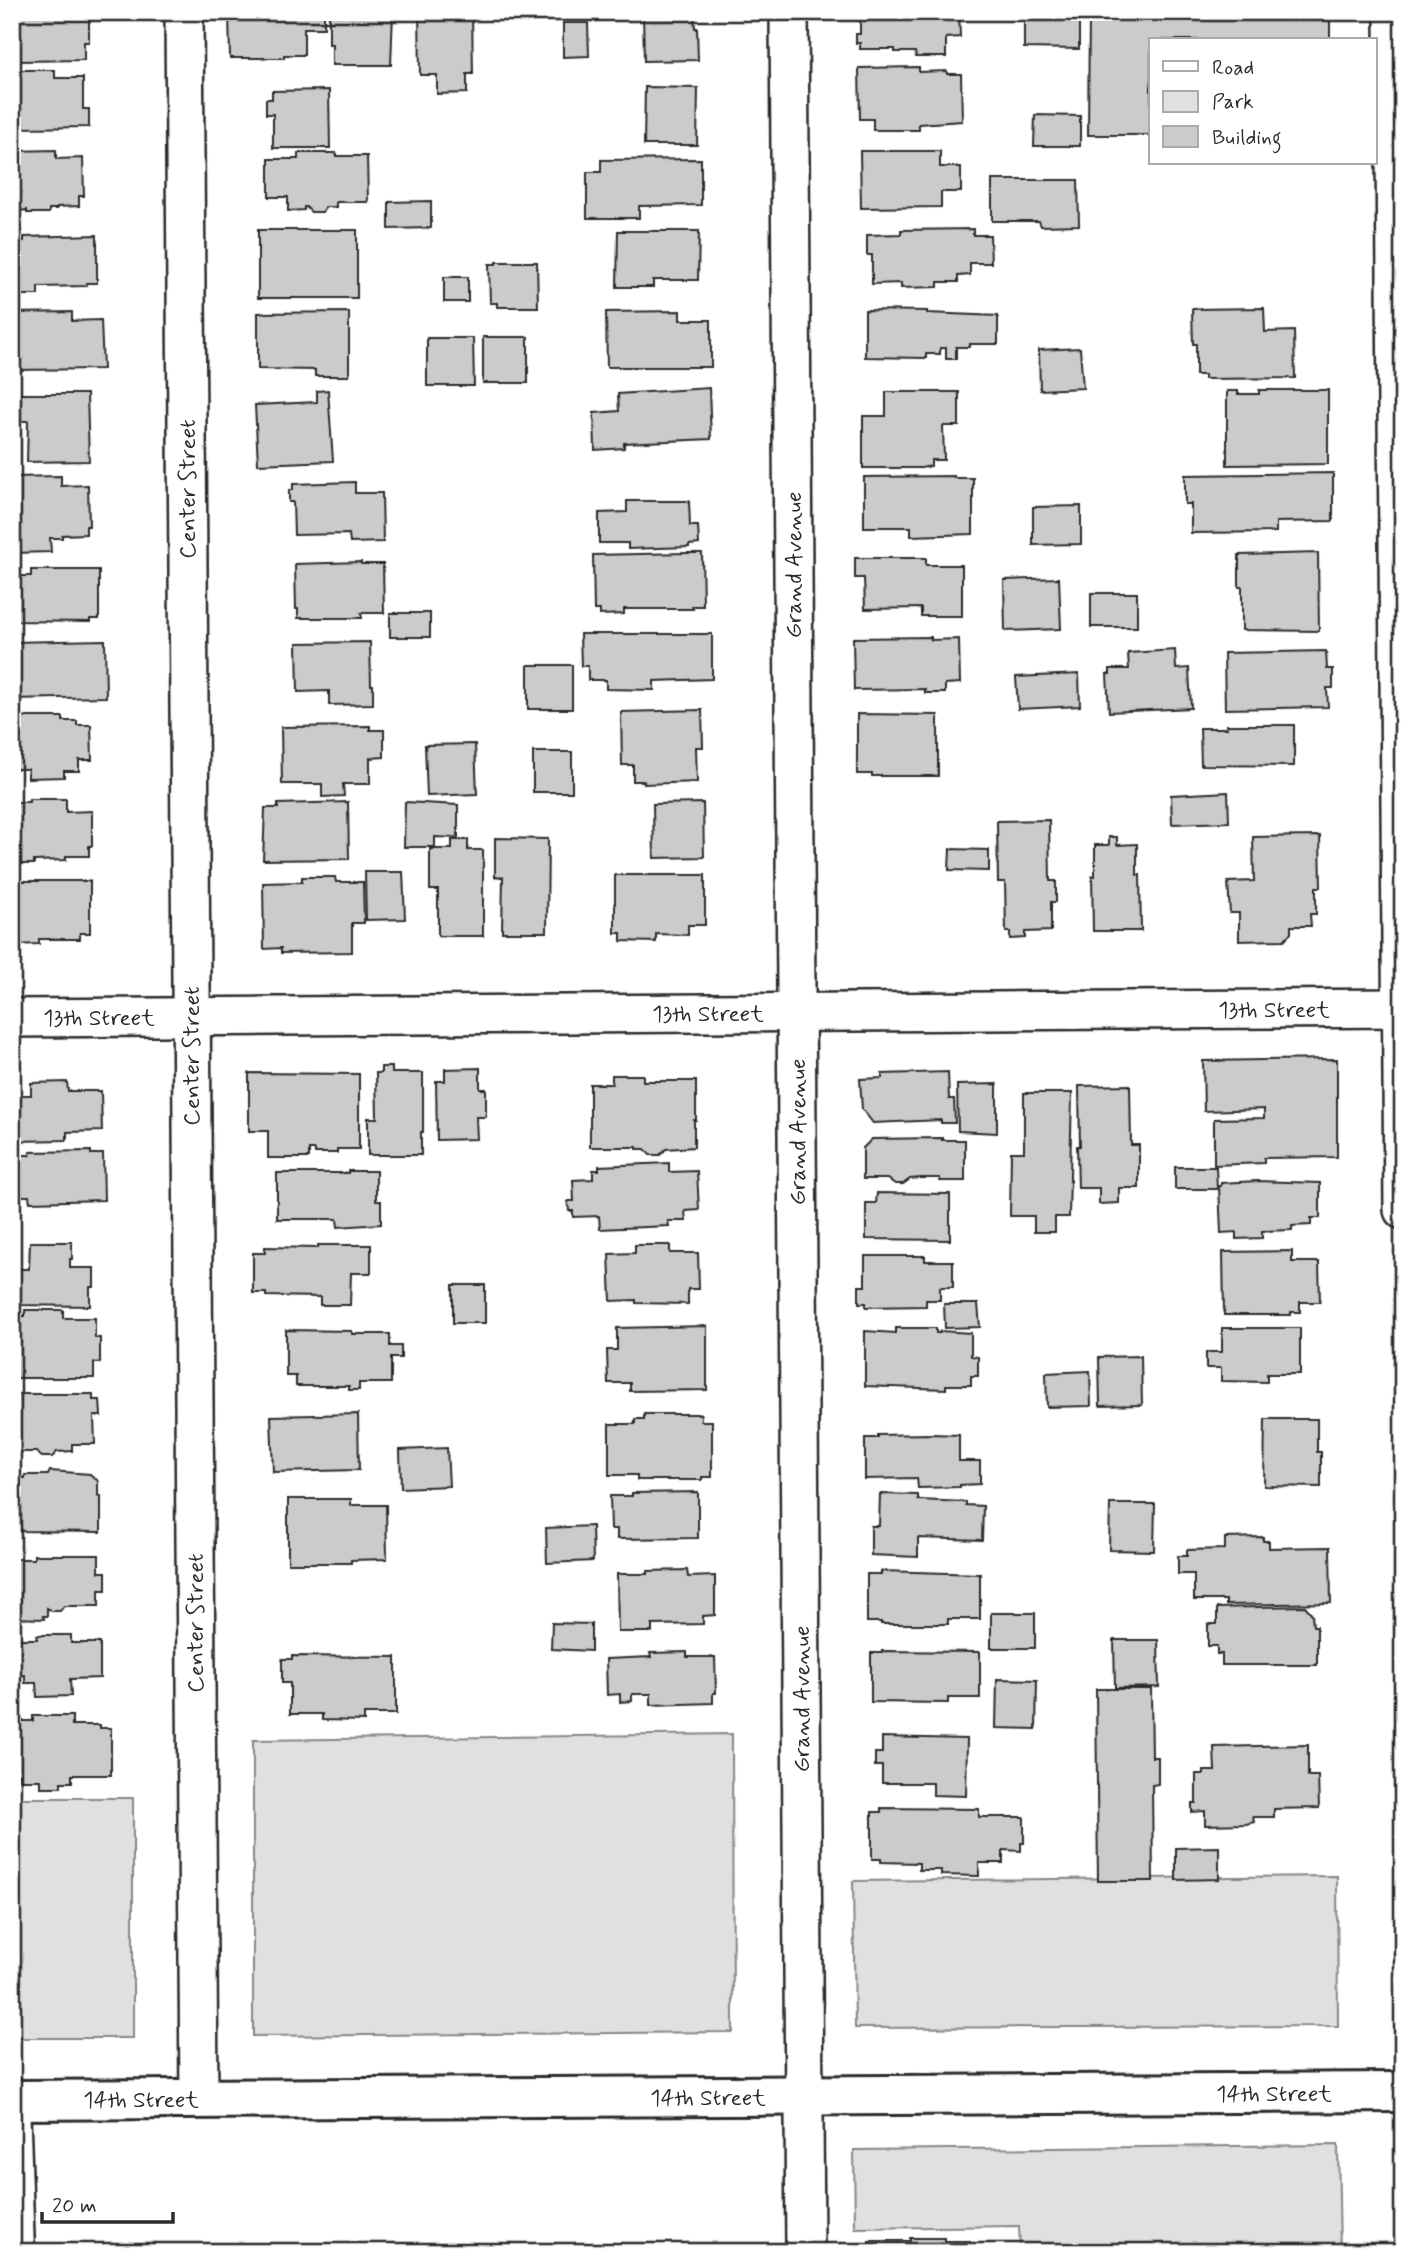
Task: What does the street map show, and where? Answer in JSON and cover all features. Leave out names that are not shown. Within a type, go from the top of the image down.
[{"type":"main road","name":"14th Street","points":[[16,2100],[1403,2092]]},
{"type":"street","name":"Center Street","points":[[184,12],[198,2099]]},
{"type":"street","name":"Grand Avenue","points":[[789,12],[805,2252]]},
{"type":"street","points":[[1394,12],[1403,1210]]},
{"type":"street","name":"13th Street","points":[[12,1018],[1402,1008]]},
{"type":"lane","points":[[16,2100],[25,2252]]},
{"type":"green space","points":[[732,1734],[733,2032],[253,2036],[253,1740]]},
{"type":"green space","points":[[12,1798],[133,1798],[133,2038],[12,2038]]},
{"type":"green space","points":[[1337,1876],[1338,2026],[855,2028],[853,1881]]},
{"type":"green space","points":[[1338,2145],[1340,2252],[1020,2252],[1019,2226],[855,2228],[854,2150]]},
{"type":"building","points":[[12,12],[89,12],[89,42],[84,42],[84,60],[20,61],[20,58],[12,58]]},
{"type":"building","points":[[229,12],[324,12],[324,28],[304,28],[304,55],[284,55],[284,58],[230,58]]},
{"type":"building","points":[[329,12],[393,12],[391,65],[332,65]]},
{"type":"building","points":[[419,12],[472,12],[473,74],[467,74],[467,93],[437,94],[437,75],[420,75]]},
{"type":"building","points":[[643,12],[694,12],[698,60],[644,61]]},
{"type":"building","points":[[860,12],[959,12],[960,37],[946,38],[946,57],[916,57],[915,52],[895,52],[895,49],[860,49],[860,43],[856,43],[856,34],[860,34]]},
{"type":"building","points":[[1024,12],[1079,12],[1079,49],[1024,48]]},
{"type":"building","points":[[1089,12],[1330,12],[1330,38],[1149,38],[1149,135],[1088,135]]},
{"type":"building","points":[[563,23],[588,23],[589,56],[563,57]]},
{"type":"building","points":[[919,67],[919,72],[947,71],[947,74],[961,74],[962,121],[919,124],[919,130],[873,130],[873,119],[860,119],[859,68]]},
{"type":"building","points":[[17,70],[55,70],[55,78],[83,78],[83,109],[89,109],[89,127],[19,128],[18,118],[12,118],[12,73],[17,73]]},
{"type":"building","points":[[645,87],[698,88],[697,145],[644,145]]},
{"type":"building","points":[[329,90],[330,148],[273,148],[273,114],[266,114],[266,99],[272,99],[272,91]]},
{"type":"building","points":[[1035,115],[1080,116],[1080,146],[1034,146]]},
{"type":"building","points":[[56,150],[56,159],[83,158],[84,196],[79,196],[79,206],[57,207],[49,209],[49,213],[19,211],[19,198],[12,198],[12,151]]},
{"type":"building","points":[[860,151],[940,151],[940,167],[961,167],[961,192],[941,192],[941,207],[861,208]]},
{"type":"building","points":[[298,153],[367,156],[368,202],[336,202],[336,207],[326,207],[322,212],[311,212],[306,207],[304,210],[288,211],[288,197],[269,197],[269,159],[298,159]]},
{"type":"building","points":[[701,159],[701,205],[639,206],[639,218],[587,218],[587,172],[601,172],[601,160]]},
{"type":"building","points":[[992,180],[1078,180],[1079,225],[1041,226],[1039,221],[992,221]]},
{"type":"building","points":[[431,201],[431,228],[389,229],[389,202]]},
{"type":"building","points":[[973,229],[973,235],[990,235],[991,263],[970,263],[970,275],[958,276],[958,282],[938,282],[938,287],[901,288],[901,283],[872,284],[872,255],[867,255],[867,235],[901,234],[901,230]]},
{"type":"building","points":[[258,230],[357,230],[357,298],[258,298]]},
{"type":"building","points":[[618,231],[699,231],[698,280],[653,280],[653,287],[617,287]]},
{"type":"building","points":[[97,235],[97,283],[87,283],[87,286],[38,287],[38,295],[12,295],[12,241],[24,241],[24,237]]},
{"type":"building","points":[[537,262],[538,307],[497,307],[497,303],[490,303],[489,264]]},
{"type":"building","points":[[444,277],[468,277],[468,302],[444,302]]},
{"type":"building","points":[[1264,308],[1265,332],[1294,331],[1295,378],[1204,379],[1204,375],[1196,375],[1192,309]]},
{"type":"building","points":[[865,310],[998,316],[998,344],[956,347],[956,359],[946,359],[946,348],[940,348],[940,354],[926,354],[926,358],[865,357]]},
{"type":"building","points":[[680,311],[680,320],[711,320],[711,367],[607,367],[606,312]]},
{"type":"building","points":[[72,312],[72,321],[101,320],[103,369],[12,370],[12,313]]},
{"type":"building","points":[[349,312],[349,376],[315,376],[315,370],[258,369],[258,313]]},
{"type":"building","points":[[483,337],[528,337],[528,383],[483,383]]},
{"type":"building","points":[[427,338],[473,338],[474,386],[427,386]]},
{"type":"building","points":[[1080,348],[1083,388],[1040,390],[1039,350]]},
{"type":"building","points":[[709,388],[711,439],[624,443],[624,448],[595,450],[594,413],[619,411],[618,394]]},
{"type":"building","points":[[328,390],[333,461],[258,464],[255,405],[317,402],[317,391]]},
{"type":"building","points":[[1259,390],[1328,390],[1328,464],[1227,465],[1227,391],[1259,394]]},
{"type":"building","points":[[886,392],[959,392],[959,426],[943,426],[944,460],[931,460],[931,466],[921,468],[863,468],[863,416],[886,416]]},
{"type":"building","points":[[13,394],[87,394],[89,461],[27,462],[28,421],[13,421]]},
{"type":"building","points":[[1333,473],[1333,521],[1276,522],[1276,532],[1191,533],[1191,504],[1185,504],[1185,475]]},
{"type":"building","points":[[61,476],[61,486],[88,485],[89,526],[86,526],[86,534],[50,538],[51,552],[13,553],[12,477]]},
{"type":"building","points":[[864,477],[973,478],[973,534],[911,536],[911,527],[864,527]]},
{"type":"building","points":[[355,482],[355,493],[382,493],[383,542],[350,543],[349,534],[294,535],[293,502],[289,502],[289,490],[293,490],[293,484]]},
{"type":"building","points":[[627,501],[689,501],[690,526],[698,526],[699,544],[689,547],[628,549],[628,543],[599,543],[599,513],[627,512]]},
{"type":"building","points":[[1081,506],[1081,544],[1033,545],[1033,507]]},
{"type":"building","points":[[702,553],[703,606],[692,606],[693,609],[624,609],[624,614],[600,615],[600,610],[594,610],[593,555]]},
{"type":"building","points":[[1318,553],[1319,631],[1242,630],[1239,555]]},
{"type":"building","points":[[855,558],[926,558],[926,565],[962,565],[962,616],[921,616],[921,608],[865,609],[864,578],[855,578]]},
{"type":"building","points":[[295,564],[383,564],[384,613],[361,613],[362,618],[298,618]]},
{"type":"building","points":[[31,570],[99,570],[99,619],[90,619],[90,622],[12,621],[12,576],[31,576]]},
{"type":"building","points":[[1059,578],[1061,629],[1005,631],[1004,580]]},
{"type":"building","points":[[1091,593],[1137,593],[1137,627],[1091,627]]},
{"type":"building","points":[[390,613],[430,613],[430,637],[390,637]]},
{"type":"building","points":[[580,634],[712,634],[712,679],[654,681],[654,690],[606,689],[606,680],[588,680],[588,666],[581,666]]},
{"type":"building","points":[[931,637],[931,640],[959,639],[960,683],[945,684],[945,693],[925,693],[925,689],[854,690],[853,638]]},
{"type":"building","points":[[105,640],[106,697],[12,699],[12,642]]},
{"type":"building","points":[[370,642],[373,704],[329,705],[329,691],[298,692],[297,643]]},
{"type":"building","points":[[1175,650],[1176,669],[1189,668],[1191,708],[1109,712],[1107,674],[1110,674],[1110,669],[1129,669],[1128,653]]},
{"type":"building","points":[[1326,651],[1327,669],[1333,669],[1333,688],[1327,688],[1328,707],[1225,709],[1224,653]]},
{"type":"building","points":[[528,665],[572,665],[572,709],[528,709]]},
{"type":"building","points":[[1079,674],[1080,706],[1018,709],[1016,677]]},
{"type":"building","points":[[702,710],[703,747],[696,747],[697,782],[644,784],[644,781],[633,781],[633,765],[622,765],[621,712]]},
{"type":"building","points":[[857,714],[938,715],[938,776],[857,774]]},
{"type":"building","points":[[63,717],[63,721],[77,721],[77,725],[91,725],[92,760],[79,760],[79,771],[64,771],[64,777],[28,778],[28,769],[12,769],[12,719]]},
{"type":"building","points":[[1227,725],[1294,725],[1294,766],[1201,765],[1200,728],[1227,728]]},
{"type":"building","points":[[370,726],[370,730],[384,730],[384,757],[370,758],[370,784],[343,784],[344,796],[322,797],[322,784],[282,784],[281,727]]},
{"type":"building","points":[[475,744],[477,794],[427,796],[425,745]]},
{"type":"building","points":[[533,752],[572,752],[572,792],[533,792]]},
{"type":"building","points":[[1228,792],[1229,822],[1172,824],[1171,795]]},
{"type":"building","points":[[29,799],[66,799],[66,812],[92,811],[92,846],[89,846],[89,856],[66,856],[66,860],[16,864],[16,855],[12,855],[12,802],[29,802]]},
{"type":"building","points":[[348,802],[349,859],[263,860],[265,808],[278,808],[278,804]]},
{"type":"building","points":[[405,802],[458,805],[458,838],[435,837],[435,847],[404,847]]},
{"type":"building","points":[[703,803],[704,857],[654,858],[653,804]]},
{"type":"building","points":[[1049,820],[1050,881],[1056,881],[1056,902],[1051,902],[1051,931],[1025,932],[1025,938],[1010,939],[1010,932],[1006,932],[1005,882],[998,882],[997,821]]},
{"type":"building","points":[[1320,836],[1321,887],[1316,887],[1316,914],[1310,914],[1311,926],[1291,926],[1291,933],[1284,940],[1239,941],[1239,913],[1230,913],[1228,882],[1254,881],[1253,837]]},
{"type":"building","points":[[1109,837],[1117,837],[1117,845],[1137,844],[1141,931],[1093,931],[1092,876],[1095,876],[1095,845],[1109,845]]},
{"type":"building","points":[[495,838],[548,839],[547,932],[502,932],[503,877],[495,877]]},
{"type":"building","points":[[452,840],[468,840],[468,850],[483,850],[483,936],[438,936],[438,890],[430,890],[430,849],[452,849]]},
{"type":"building","points":[[950,849],[989,850],[989,871],[949,870]]},
{"type":"building","points":[[365,872],[403,872],[405,919],[366,920]]},
{"type":"building","points":[[615,875],[705,875],[705,925],[688,925],[688,935],[656,934],[656,942],[621,941],[621,933],[615,933]]},
{"type":"building","points":[[302,877],[335,877],[336,882],[363,882],[364,923],[352,923],[352,952],[281,953],[281,948],[264,949],[263,883],[302,882]]},
{"type":"building","points":[[12,881],[90,881],[90,933],[80,933],[80,939],[39,939],[39,944],[12,945]]},
{"type":"building","points":[[1337,1059],[1337,1157],[1264,1158],[1264,1163],[1214,1165],[1214,1119],[1264,1118],[1264,1109],[1204,1111],[1203,1061]]},
{"type":"building","points":[[381,1067],[392,1067],[392,1073],[423,1073],[421,1155],[368,1155],[368,1118],[377,1118],[376,1073],[381,1073]]},
{"type":"building","points":[[480,1068],[480,1089],[486,1089],[486,1117],[476,1117],[477,1139],[437,1140],[436,1081],[445,1081],[445,1069]]},
{"type":"building","points":[[948,1072],[949,1099],[954,1099],[955,1123],[941,1123],[941,1120],[873,1123],[862,1109],[860,1079],[882,1078],[882,1074]]},
{"type":"building","points":[[249,1073],[359,1074],[359,1149],[337,1149],[337,1153],[315,1153],[315,1150],[309,1150],[309,1158],[268,1158],[268,1131],[249,1131]]},
{"type":"building","points":[[612,1075],[643,1075],[643,1081],[696,1081],[694,1147],[666,1149],[660,1155],[650,1155],[645,1149],[637,1147],[590,1147],[590,1084],[612,1084]]},
{"type":"building","points":[[67,1082],[68,1091],[101,1091],[102,1131],[67,1132],[67,1140],[12,1141],[12,1095],[31,1095],[31,1083]]},
{"type":"building","points":[[997,1084],[997,1133],[958,1131],[957,1085]]},
{"type":"building","points":[[1130,1085],[1131,1145],[1139,1145],[1139,1188],[1119,1188],[1119,1203],[1099,1204],[1099,1188],[1078,1188],[1079,1086]]},
{"type":"building","points":[[1024,1093],[1072,1093],[1069,1217],[1055,1217],[1055,1232],[1034,1232],[1034,1216],[1010,1216],[1011,1152],[1024,1152]]},
{"type":"building","points":[[872,1139],[965,1140],[965,1181],[921,1178],[895,1184],[888,1179],[863,1179],[863,1148]]},
{"type":"building","points":[[91,1151],[91,1154],[103,1154],[104,1200],[30,1202],[29,1196],[18,1196],[18,1188],[12,1188],[12,1155]]},
{"type":"building","points":[[669,1163],[669,1172],[697,1171],[699,1210],[685,1211],[686,1221],[668,1221],[669,1226],[600,1229],[599,1216],[573,1217],[573,1211],[569,1211],[568,1201],[574,1201],[573,1180],[593,1179],[593,1170],[599,1170],[599,1166]]},
{"type":"building","points":[[1175,1167],[1216,1167],[1217,1189],[1175,1189]]},
{"type":"building","points":[[376,1171],[376,1201],[381,1201],[381,1224],[338,1227],[337,1219],[277,1219],[277,1173]]},
{"type":"building","points":[[1221,1183],[1320,1183],[1320,1218],[1311,1218],[1311,1225],[1292,1226],[1292,1230],[1262,1231],[1262,1238],[1236,1239],[1236,1232],[1221,1233]]},
{"type":"building","points":[[877,1193],[950,1194],[950,1240],[866,1239],[866,1203],[876,1203]]},
{"type":"building","points":[[30,1242],[72,1242],[70,1268],[94,1268],[90,1306],[12,1305],[12,1269],[29,1269]]},
{"type":"building","points":[[318,1245],[371,1245],[371,1273],[351,1273],[350,1305],[320,1305],[320,1297],[266,1296],[266,1293],[253,1293],[253,1253],[265,1253],[265,1247],[318,1248]]},
{"type":"building","points":[[635,1245],[670,1245],[670,1253],[698,1253],[699,1289],[688,1289],[688,1304],[611,1301],[609,1254],[635,1253]]},
{"type":"building","points":[[1292,1251],[1292,1262],[1319,1262],[1320,1302],[1300,1302],[1300,1312],[1291,1312],[1291,1315],[1224,1315],[1223,1252]]},
{"type":"building","points":[[865,1256],[925,1256],[925,1261],[953,1261],[953,1287],[940,1287],[940,1300],[926,1300],[926,1306],[866,1307],[866,1303],[859,1303],[859,1286],[865,1286]]},
{"type":"building","points":[[453,1285],[485,1285],[485,1323],[453,1323]]},
{"type":"building","points":[[944,1304],[978,1304],[980,1327],[945,1328]]},
{"type":"building","points":[[25,1310],[63,1310],[63,1318],[95,1318],[95,1338],[100,1338],[100,1363],[94,1363],[94,1378],[12,1378],[12,1316],[25,1316]]},
{"type":"building","points":[[707,1326],[707,1390],[630,1391],[630,1383],[608,1383],[607,1350],[617,1350],[617,1328]]},
{"type":"building","points":[[896,1328],[936,1328],[936,1333],[971,1333],[971,1356],[978,1357],[978,1376],[971,1376],[971,1385],[946,1385],[946,1389],[865,1386],[865,1331],[896,1333]]},
{"type":"building","points":[[1222,1328],[1300,1328],[1300,1374],[1267,1374],[1267,1382],[1221,1381],[1221,1368],[1206,1368],[1206,1352],[1222,1352]]},
{"type":"building","points":[[286,1330],[390,1334],[390,1346],[401,1346],[401,1358],[391,1358],[391,1383],[359,1383],[359,1390],[349,1390],[349,1386],[296,1386],[296,1376],[286,1376]]},
{"type":"building","points":[[1141,1356],[1142,1405],[1100,1406],[1099,1357]]},
{"type":"building","points":[[1090,1371],[1091,1406],[1047,1407],[1046,1373]]},
{"type":"building","points":[[12,1394],[93,1394],[93,1400],[100,1400],[101,1416],[94,1416],[95,1444],[72,1444],[72,1451],[57,1452],[52,1457],[42,1457],[36,1452],[12,1452]]},
{"type":"building","points":[[358,1414],[359,1470],[273,1472],[271,1416]]},
{"type":"building","points":[[644,1414],[701,1414],[701,1421],[712,1421],[712,1477],[702,1477],[702,1480],[637,1480],[637,1475],[609,1475],[609,1424],[635,1424],[635,1419],[644,1419]]},
{"type":"building","points":[[1265,1419],[1317,1419],[1321,1487],[1264,1486]]},
{"type":"building","points":[[878,1435],[959,1435],[959,1461],[980,1461],[980,1484],[918,1488],[917,1478],[865,1479],[865,1438],[878,1438]]},
{"type":"building","points":[[447,1448],[449,1486],[401,1488],[400,1450]]},
{"type":"building","points":[[50,1471],[90,1474],[98,1481],[98,1496],[101,1496],[101,1532],[17,1531],[17,1478],[25,1478],[25,1475],[48,1475]]},
{"type":"building","points":[[698,1492],[698,1538],[617,1539],[617,1529],[611,1529],[610,1496]]},
{"type":"building","points":[[880,1494],[918,1495],[918,1500],[966,1502],[966,1505],[983,1506],[982,1540],[918,1538],[918,1557],[871,1555],[871,1526],[879,1526]]},
{"type":"building","points":[[288,1499],[351,1499],[351,1505],[386,1505],[387,1559],[351,1560],[351,1563],[288,1563]]},
{"type":"building","points":[[1110,1504],[1155,1504],[1154,1551],[1109,1550]]},
{"type":"building","points":[[592,1526],[593,1561],[547,1563],[546,1528]]},
{"type":"building","points":[[1263,1537],[1263,1541],[1269,1541],[1269,1548],[1330,1547],[1331,1603],[1226,1605],[1226,1600],[1194,1600],[1194,1574],[1178,1574],[1178,1556],[1187,1556],[1187,1550],[1225,1549],[1225,1538]]},
{"type":"building","points":[[34,1555],[99,1555],[99,1572],[106,1572],[106,1590],[99,1590],[99,1606],[64,1606],[60,1611],[47,1608],[47,1616],[43,1616],[44,1619],[12,1618],[12,1559],[34,1559]]},
{"type":"building","points":[[687,1570],[688,1577],[715,1576],[715,1615],[703,1616],[703,1624],[652,1625],[652,1632],[618,1632],[617,1574]]},
{"type":"building","points":[[881,1571],[980,1574],[980,1619],[948,1619],[948,1624],[867,1622],[867,1574],[881,1574]]},
{"type":"building","points":[[1305,1606],[1312,1614],[1313,1626],[1317,1626],[1317,1665],[1222,1665],[1222,1654],[1217,1654],[1217,1646],[1208,1646],[1208,1624],[1217,1624],[1217,1608]]},
{"type":"building","points":[[991,1613],[1035,1613],[1035,1648],[991,1648]]},
{"type":"building","points":[[552,1623],[591,1624],[591,1651],[551,1649]]},
{"type":"building","points":[[37,1635],[71,1635],[71,1643],[100,1643],[100,1678],[70,1679],[71,1696],[37,1697],[36,1683],[25,1683],[25,1675],[12,1676],[12,1639],[37,1639]]},
{"type":"building","points":[[1114,1640],[1158,1640],[1159,1687],[1115,1688]]},
{"type":"building","points":[[687,1652],[687,1657],[715,1657],[716,1693],[713,1693],[713,1703],[651,1705],[651,1694],[632,1694],[632,1701],[620,1702],[620,1694],[607,1695],[606,1659],[651,1657],[650,1653]]},
{"type":"building","points":[[980,1652],[980,1698],[948,1698],[948,1703],[871,1702],[871,1653]]},
{"type":"building","points":[[292,1656],[396,1657],[396,1714],[364,1714],[364,1721],[322,1720],[322,1714],[290,1714],[290,1683],[282,1683],[282,1659],[292,1659]]},
{"type":"building","points":[[997,1679],[1037,1680],[1036,1729],[996,1728]]},
{"type":"building","points":[[1096,1689],[1151,1689],[1152,1757],[1158,1757],[1158,1784],[1152,1785],[1153,1881],[1098,1881]]},
{"type":"building","points":[[33,1716],[72,1716],[72,1725],[100,1725],[100,1728],[111,1728],[111,1775],[72,1775],[72,1782],[61,1782],[61,1787],[41,1787],[41,1780],[20,1780],[20,1774],[12,1774],[12,1721],[33,1721]]},
{"type":"building","points":[[882,1737],[967,1739],[966,1796],[933,1795],[933,1783],[882,1783],[882,1766],[875,1766],[875,1753],[882,1753]]},
{"type":"building","points":[[1308,1745],[1308,1776],[1318,1776],[1319,1808],[1274,1809],[1274,1817],[1253,1817],[1254,1822],[1246,1824],[1205,1825],[1205,1811],[1192,1812],[1192,1803],[1196,1803],[1196,1774],[1215,1771],[1214,1747]]},
{"type":"building","points":[[881,1808],[979,1809],[979,1817],[1024,1817],[1024,1843],[1021,1843],[1021,1851],[1003,1850],[1003,1863],[979,1863],[979,1876],[941,1875],[941,1870],[919,1870],[919,1863],[881,1862],[881,1859],[872,1859],[872,1812],[881,1812]]},
{"type":"building","points":[[1219,1847],[1219,1879],[1176,1880],[1176,1848]]},
{"type":"building","points":[[910,2238],[970,2241],[970,2252],[869,2252],[869,2241],[910,2241]]}]
